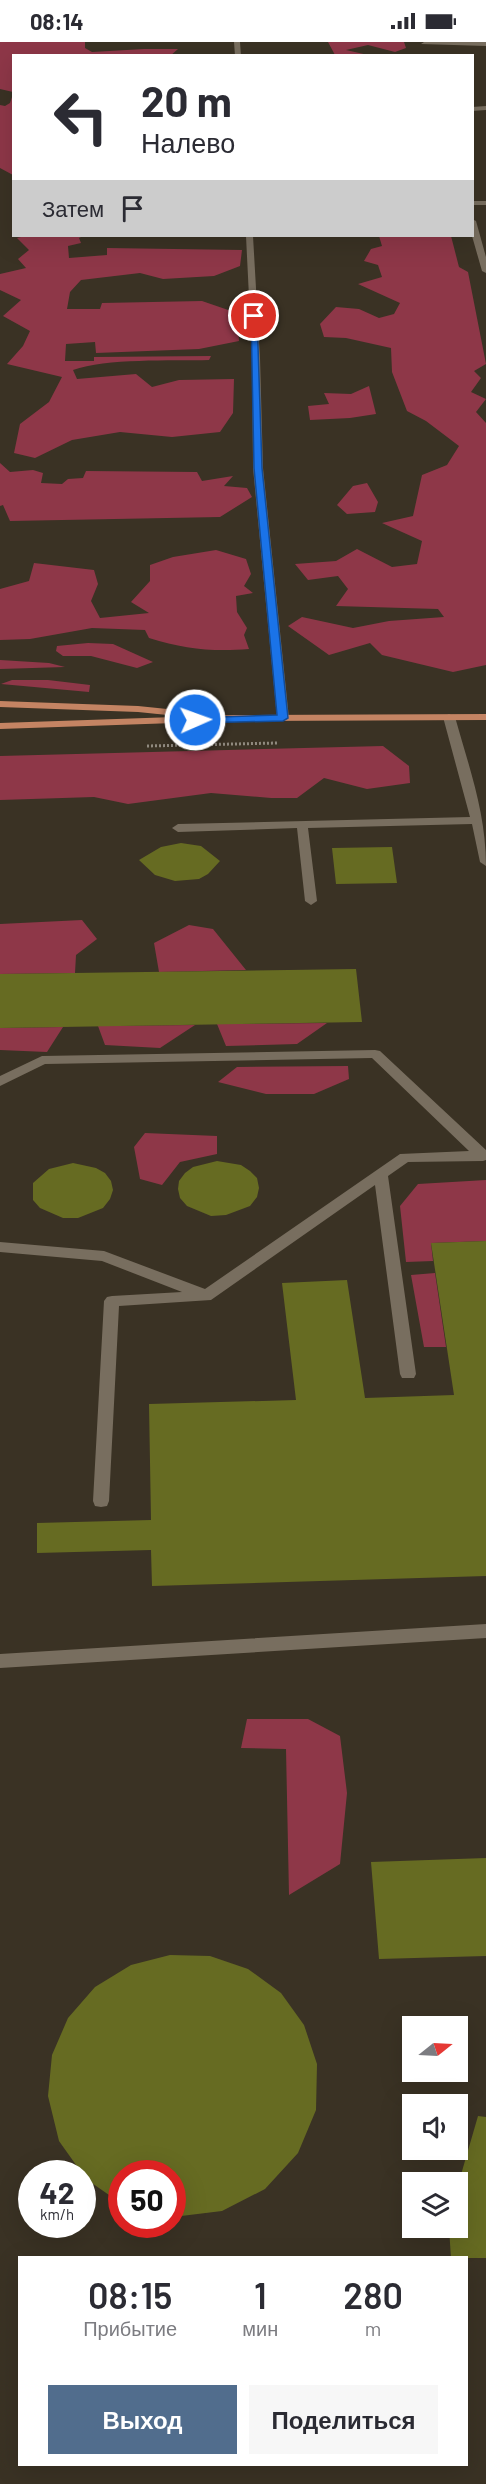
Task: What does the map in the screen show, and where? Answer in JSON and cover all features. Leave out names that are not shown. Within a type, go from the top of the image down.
[{"type":"main road","points":[[0,704],[138,709],[233,718]]},
{"type":"main road","points":[[0,726],[233,718],[486,717]]},
{"type":"street","points":[[423,43],[486,44]]},
{"type":"street","points":[[474,228],[486,271]]},
{"type":"street","points":[[249,237],[256,358],[258,468],[283,718]]},
{"type":"street","points":[[449,717],[477,819],[486,862]]},
{"type":"street","points":[[178,828],[477,819]]},
{"type":"street","points":[[302,824],[311,901]]},
{"type":"street","points":[[0,1082],[42,1060],[375,1054],[485,1156]]},
{"type":"street","points":[[100,1501],[112,1301],[206,1296],[405,1157],[485,1156]]},
{"type":"street","points":[[381,1174],[408,1374]]},
{"type":"street","points":[[0,1247],[104,1256],[206,1296]]},
{"type":"street","points":[[0,1661],[486,1631]]},
{"type":"path","points":[[144,746],[287,743]]},
{"type":"shaded area","points":[[0,42],[85,42],[85,48],[92,52],[178,49],[172,54],[12,54],[12,92],[0,89]]},
{"type":"shaded area","points":[[328,42],[404,42],[406,48],[395,52],[368,45],[346,50],[364,54],[334,54]]},
{"type":"shaded area","points":[[12,97],[12,174],[0,168],[0,105],[5,106],[10,103]]},
{"type":"shaded area","points":[[81,237],[79,238],[81,243],[68,246],[69,258],[107,255],[107,248],[242,250],[240,266],[214,276],[163,279],[140,273],[81,280],[70,292],[67,309],[100,309],[102,303],[202,301],[237,313],[239,341],[199,349],[96,353],[95,342],[66,344],[65,361],[94,361],[94,357],[211,356],[209,360],[121,362],[73,370],[77,379],[136,374],[152,387],[179,380],[234,379],[233,413],[220,432],[172,437],[120,432],[72,440],[35,458],[14,453],[20,424],[49,402],[62,377],[7,364],[23,346],[30,331],[3,316],[21,300],[0,290],[0,274],[26,268],[18,259],[29,250],[17,238]]},
{"type":"shaded area","points":[[379,237],[451,237],[459,267],[468,272],[486,364],[474,371],[481,378],[471,392],[486,399],[476,412],[486,423],[486,665],[453,672],[382,655],[370,643],[329,655],[288,626],[302,617],[353,628],[389,621],[444,617],[438,609],[336,606],[348,589],[338,576],[308,580],[295,564],[336,561],[357,549],[392,567],[417,564],[422,541],[382,523],[413,516],[422,475],[447,465],[459,446],[426,421],[407,411],[392,372],[391,348],[346,338],[324,337],[320,324],[336,307],[359,309],[379,318],[394,314],[400,303],[358,284],[382,277],[378,265],[364,261],[371,249],[382,246]]},
{"type":"shaded area","points":[[369,386],[376,414],[310,420],[308,406],[329,404],[324,393],[351,394]]},
{"type":"shaded area","points":[[0,463],[10,472],[33,470],[43,473],[41,483],[62,484],[68,479],[83,478],[86,471],[197,472],[202,481],[233,476],[224,486],[247,488],[252,497],[220,517],[10,521],[3,505],[0,506]]},
{"type":"shaded area","points":[[367,483],[378,502],[375,512],[347,514],[337,505],[353,486]]},
{"type":"shaded area","points":[[216,550],[246,559],[251,574],[244,586],[253,593],[236,596],[237,612],[247,628],[244,635],[249,649],[199,649],[149,638],[145,630],[92,628],[30,639],[0,640],[0,589],[29,581],[34,563],[94,570],[98,584],[91,601],[100,618],[149,613],[131,602],[150,581],[150,565],[173,557]]},
{"type":"shaded area","points":[[88,643],[113,644],[153,662],[137,668],[91,656],[63,656],[56,651],[57,646]]},
{"type":"shaded area","points":[[0,660],[49,663],[65,667],[0,669]]},
{"type":"shaded area","points":[[12,680],[48,680],[90,685],[89,692],[1,684]]},
{"type":"shaded area","points":[[383,746],[409,766],[410,783],[367,789],[324,778],[297,798],[211,793],[128,804],[94,797],[0,800],[0,756]]},
{"type":"shaded area","points":[[82,920],[97,939],[76,955],[75,973],[0,974],[0,924]]},
{"type":"shaded area","points":[[189,925],[213,929],[246,970],[159,972],[154,943]]},
{"type":"shaded area","points":[[327,1023],[297,1044],[226,1046],[217,1024]]},
{"type":"shaded area","points":[[195,1025],[160,1048],[105,1045],[98,1026]]},
{"type":"shaded area","points":[[63,1027],[47,1052],[0,1050],[0,1028]]},
{"type":"shaded area","points":[[348,1066],[349,1079],[314,1094],[266,1094],[218,1082],[237,1067]]},
{"type":"shaded area","points":[[145,1133],[217,1136],[217,1154],[180,1162],[162,1185],[140,1179],[134,1147]]},
{"type":"shaded area","points":[[486,1180],[486,1241],[431,1243],[433,1261],[406,1262],[400,1206],[418,1184]]},
{"type":"shaded area","points":[[435,1273],[446,1347],[424,1347],[411,1275]]},
{"type":"shaded area","points":[[247,1719],[308,1719],[340,1736],[347,1793],[340,1864],[289,1895],[286,1749],[241,1748]]},
{"type":"building","points":[[181,843],[201,846],[220,861],[208,874],[199,879],[175,881],[155,875],[139,860],[161,847]]},
{"type":"building","points":[[392,847],[397,883],[336,884],[332,848]]},
{"type":"building","points":[[356,969],[362,1022],[0,1028],[0,974]]},
{"type":"building","points":[[217,1161],[241,1165],[257,1178],[259,1188],[257,1197],[250,1206],[226,1215],[211,1216],[187,1206],[180,1198],[179,1181],[185,1173],[193,1167]]},
{"type":"building","points":[[73,1163],[96,1168],[105,1173],[111,1181],[113,1190],[103,1208],[78,1218],[63,1218],[40,1208],[33,1200],[33,1183],[49,1169]]},
{"type":"building","points":[[486,1241],[486,1576],[152,1586],[151,1550],[37,1553],[37,1523],[151,1520],[149,1404],[296,1400],[282,1283],[347,1280],[365,1398],[454,1395],[431,1243]]},
{"type":"building","points":[[486,1858],[486,1956],[379,1959],[371,1862]]},
{"type":"building","points":[[170,1955],[210,1956],[248,1969],[281,1993],[304,2025],[317,2064],[316,2110],[298,2153],[265,2189],[222,2211],[186,2215],[186,2160],[108,2160],[108,2194],[96,2186],[96,2160],[72,2160],[59,2141],[48,2096],[52,2055],[68,2018],[95,1987],[131,1965]]},
{"type":"building","points":[[478,2116],[486,2117],[486,2258],[451,2256],[450,2238],[468,2238],[468,2172],[462,2172],[465,2160],[468,2160],[468,2150]]},
{"type":"route","points":[[195,720],[283,718],[258,468],[254,316]]}]
